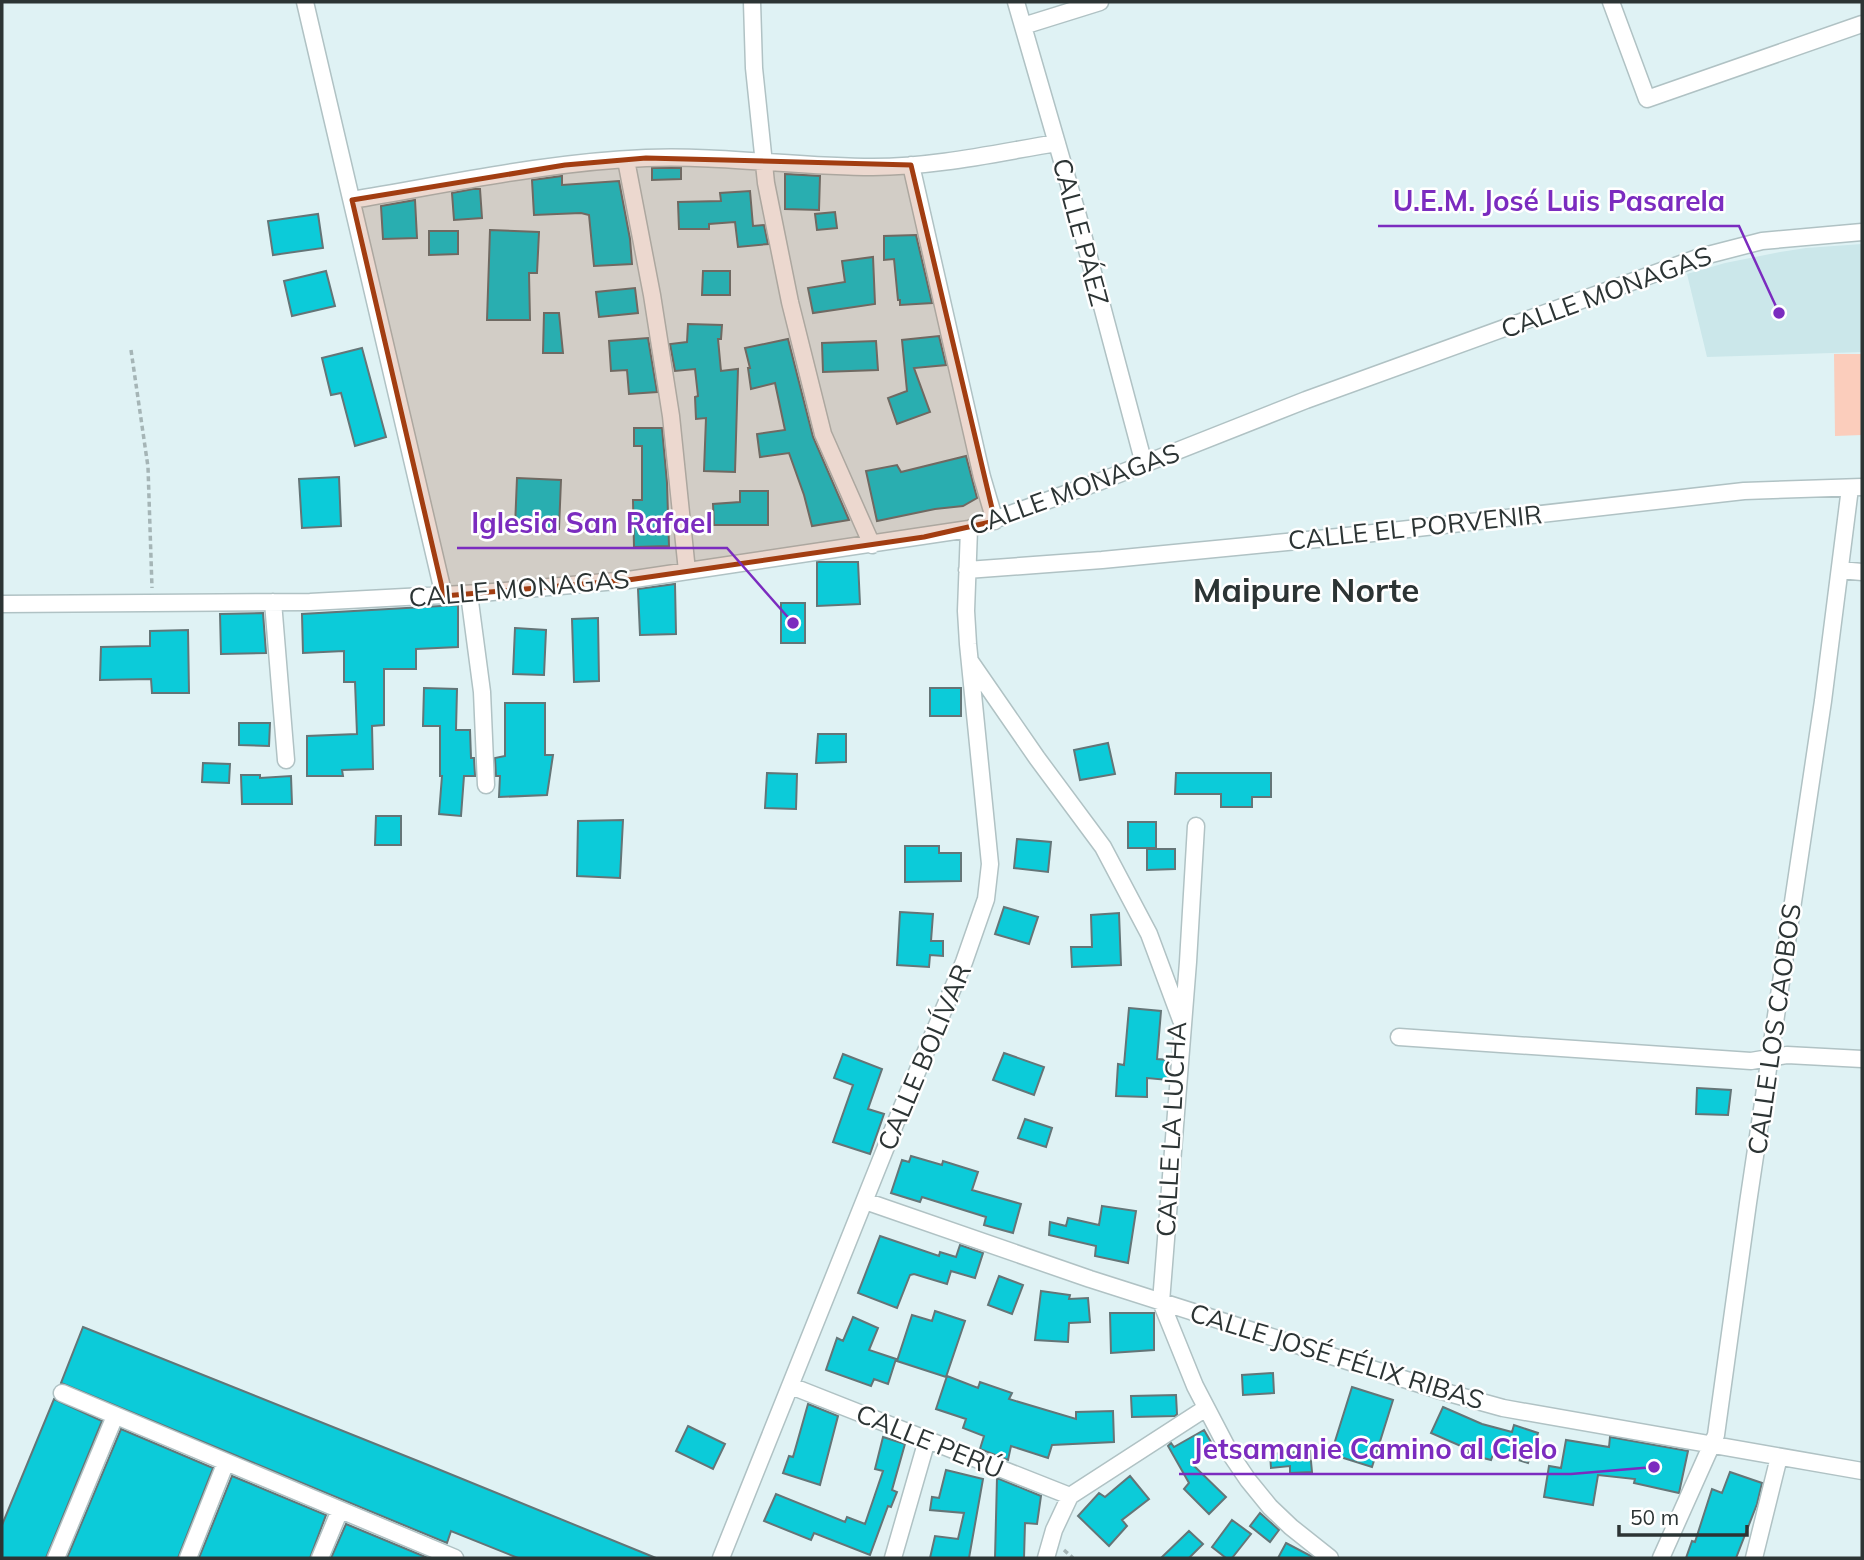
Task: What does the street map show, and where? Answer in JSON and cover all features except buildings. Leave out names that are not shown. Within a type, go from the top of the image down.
[{"type":"street","points":[[305,2],[444,596]]},
{"type":"street","points":[[752,2],[754,68],[764,163],[790,302],[823,434],[872,545]]},
{"type":"street","name":"CALLE PÁEZ","points":[[1016,2],[1057,142],[1144,464]]},
{"type":"street","points":[[1023,26],[1100,2]]},
{"type":"street","points":[[1611,2],[1647,99],[1862,24]]},
{"type":"street","points":[[352,200],[565,165],[686,158],[875,167],[911,165],[1057,142]]},
{"type":"street","points":[[626,160],[652,295],[671,416],[687,571]]},
{"type":"street","points":[[911,165],[979,465],[995,521]]},
{"type":"street","name":"CALLE MONAGAS","points":[[2,604],[273,602],[444,596],[585,585],[969,529],[1306,400],[1700,257],[1762,241],[1862,232]]},
{"type":"street","name":"CALLE EL PORVENIR","points":[[967,569],[1102,561],[1744,491],[1856,488]]},
{"type":"street","name":"CALLE LOS CAOBOS","points":[[1661,1558],[1713,1445],[1840,570],[1856,488]]},
{"type":"street","name":"CALLE BOLÍVAR","points":[[721,1558],[964,962],[986,899],[990,864],[966,611],[969,529]]},
{"type":"street","points":[[1840,570],[1862,572]]},
{"type":"street","points":[[469,594],[482,692],[486,785]]},
{"type":"street","points":[[273,602],[286,760]]},
{"type":"street","name":"CALLE LA LUCHA","points":[[970,660],[1037,758],[1103,846],[1149,934],[1182,1022],[1175,1153],[1161,1302],[1195,1386],[1231,1455],[1255,1489],[1291,1527],[1330,1558]]},
{"type":"street","points":[[1182,1022],[1196,826]]},
{"type":"street","points":[[1399,1037],[1751,1061],[1787,1055],[1862,1059]]},
{"type":"street","name":"CALLE JOSÉ FÉLIX RIBAS","points":[[865,1201],[1161,1302],[1503,1408],[1862,1471]]},
{"type":"street","name":"CALLE PERÚ","points":[[791,1386],[1070,1496]]},
{"type":"street","points":[[62,1394],[452,1558]]},
{"type":"street","points":[[1046,1558],[1054,1530],[1070,1496],[1206,1408]]},
{"type":"street","points":[[56,1558],[115,1416]]},
{"type":"street","points":[[893,1558],[927,1440]]},
{"type":"street","points":[[1754,1558],[1779,1457]]},
{"type":"street","points":[[188,1558],[226,1462]]},
{"type":"street","points":[[320,1558],[340,1510]]},
{"type":"path","points":[[131,350],[148,467],[152,604]]},
{"type":"highlighted area","points":[[646,158],[911,165],[995,521],[924,537],[628,580],[444,596],[352,200],[565,165]]},
{"type":"shaded area","points":[[1862,244],[1862,352],[1707,357],[1687,274],[1780,252]]},
{"type":"shaded area","points":[[1834,354],[1862,354],[1862,435],[1835,436]]},
{"type":"place","name":"U.E.M. José Luis Pasarela","points":[[1779,313]]},
{"type":"place","name":"Iglesia San Rafael","points":[[793,623]]},
{"type":"place","name":"Jetsamanie Camino al Cielo","points":[[1654,1467]]},
{"type":"district","name":"Maipure Norte","points":[[1306,589]]}]
